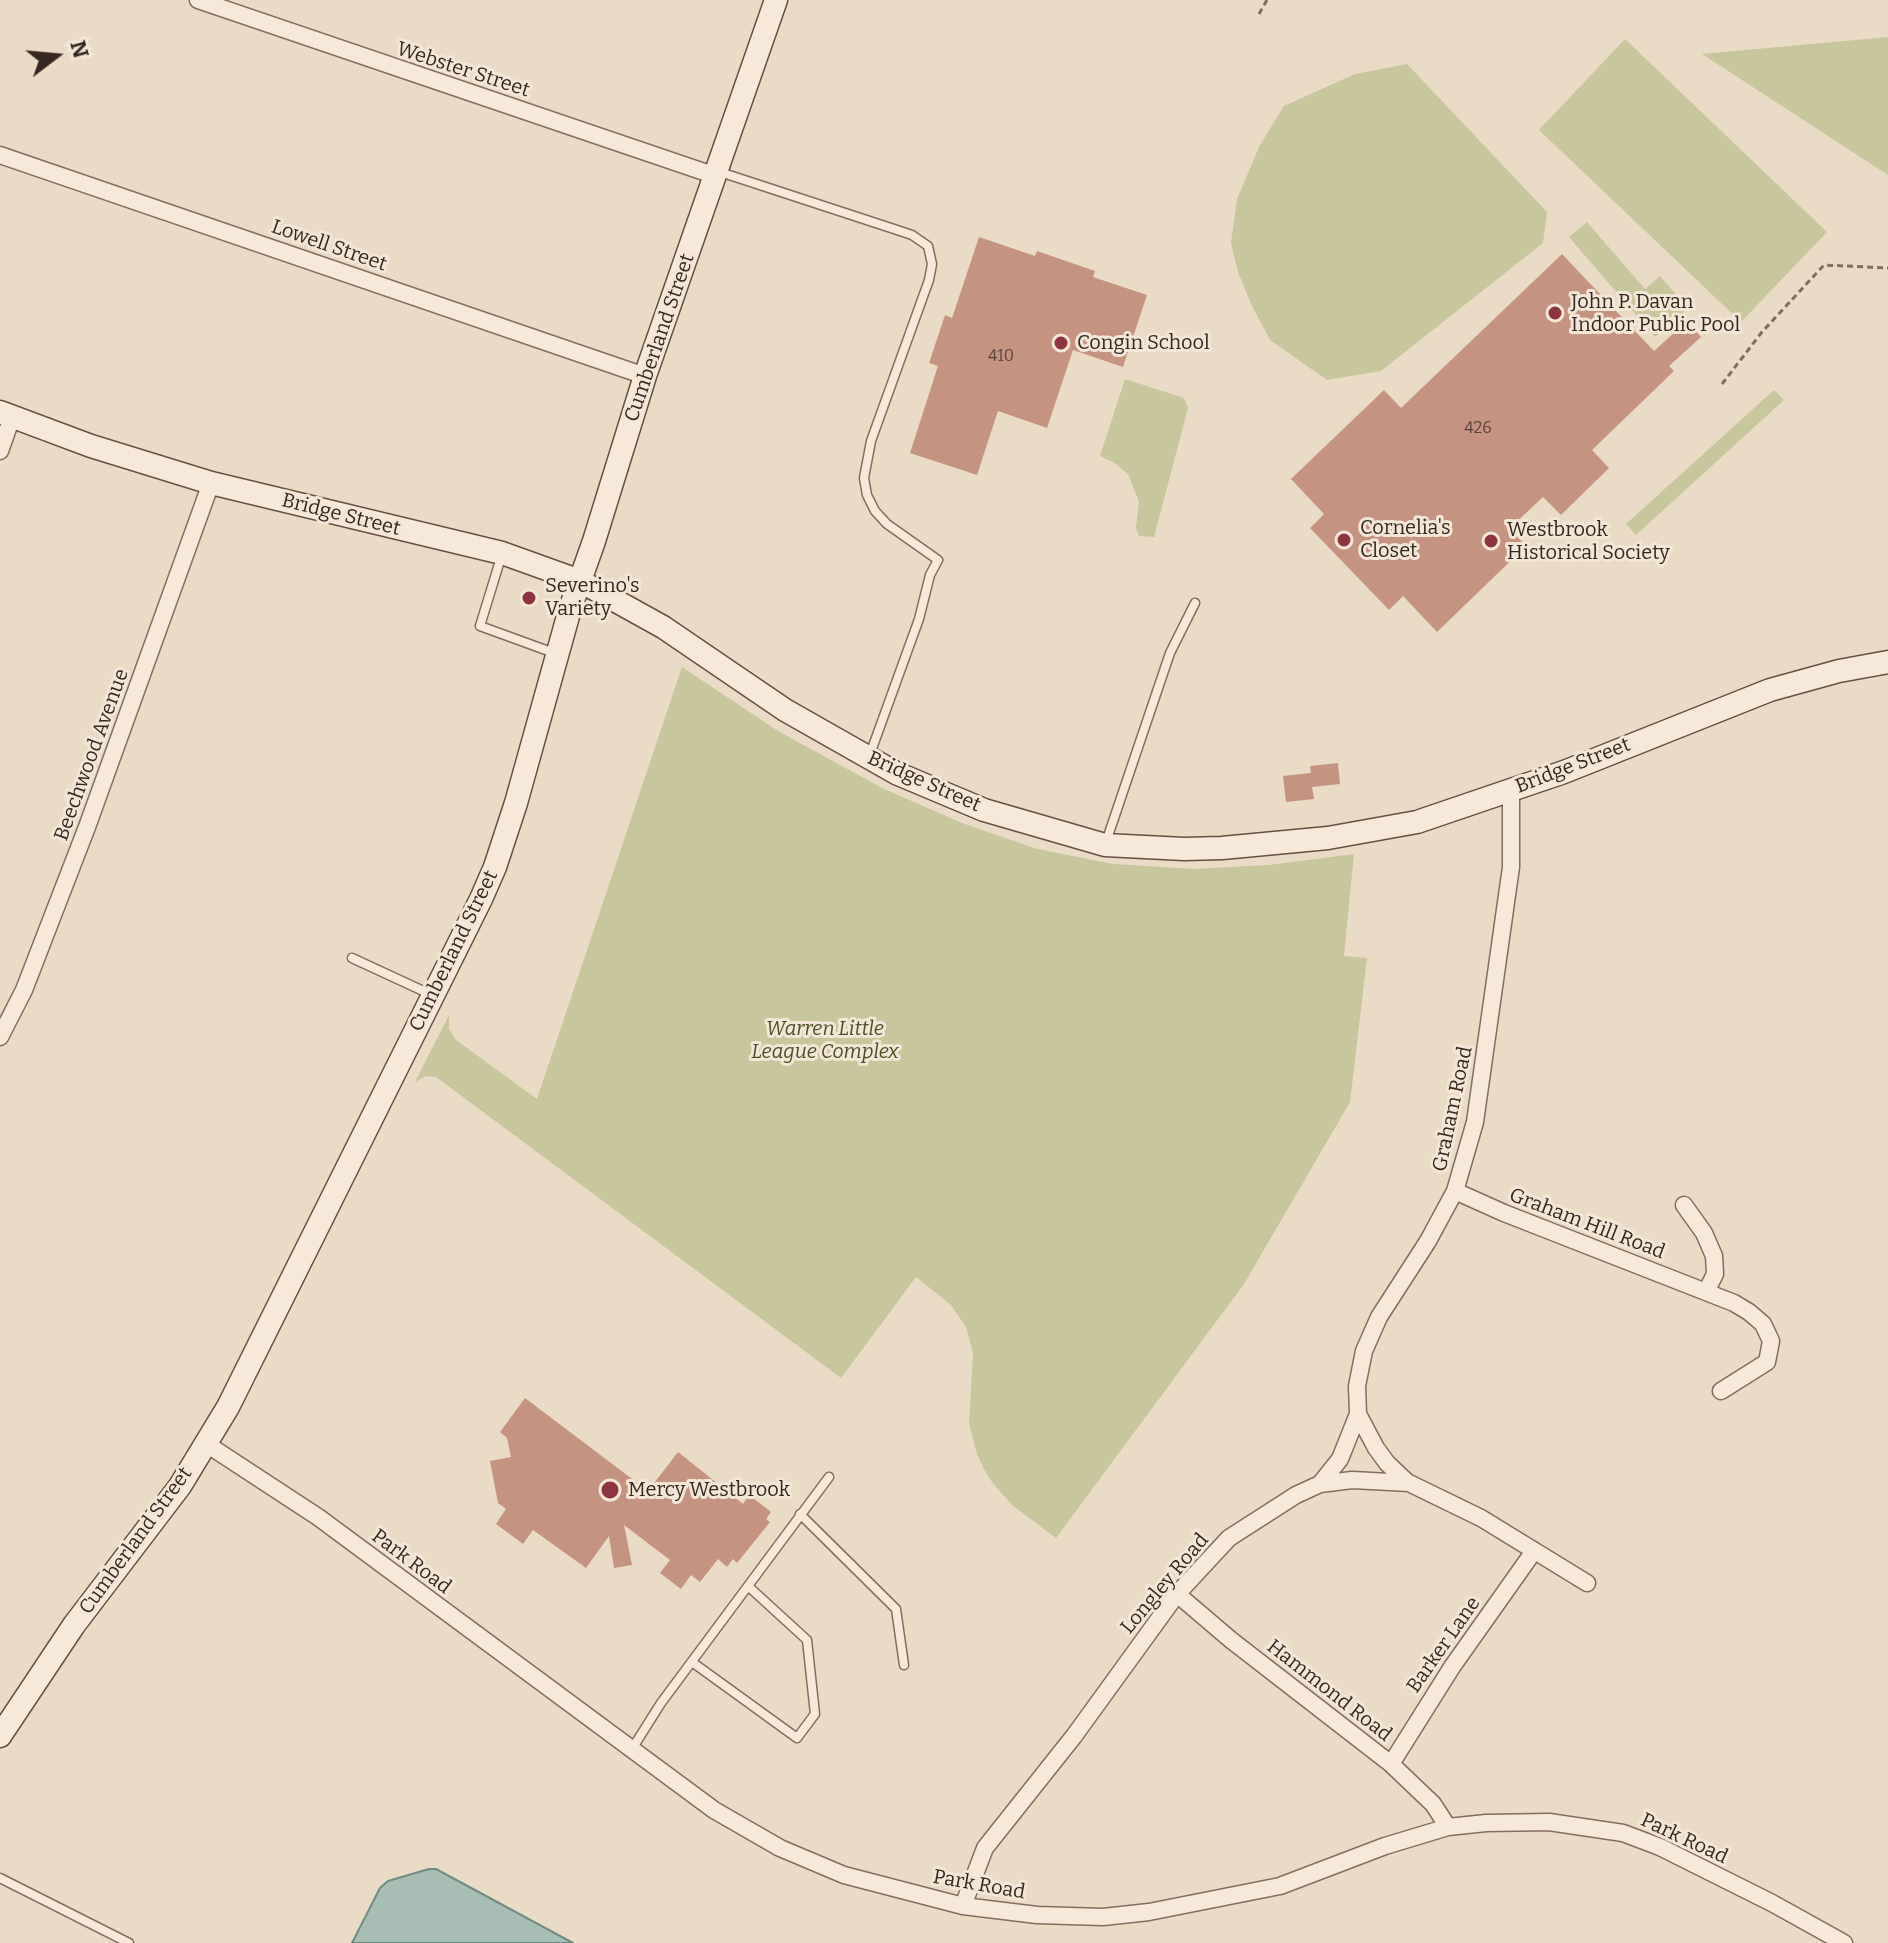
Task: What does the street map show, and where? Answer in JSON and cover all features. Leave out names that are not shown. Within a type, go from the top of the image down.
[{"type":"street","name":"Webster Street","points":[[198,0],[717,173]]},
{"type":"street","name":"Cumberland Street","points":[[0,1736],[74,1625],[180,1486],[228,1407],[495,867],[557,654],[645,376],[776,0]]},
{"type":"street","name":"Lowell Street","points":[[0,155],[645,376]]},
{"type":"street","name":"Bridge Street","points":[[6,415],[91,446],[211,483],[502,553],[580,581],[663,627],[785,710],[896,773],[984,810],[1105,845],[1197,849],[1328,838],[1417,822],[1564,772],[1770,690],[1839,671],[1888,662]]},
{"type":"street","points":[[0,451],[6,415]]},
{"type":"street","name":"Beechwood Avenue","points":[[0,1037],[24,990],[87,827],[211,483]]},
{"type":"street","name":"Graham Road","points":[[1320,1484],[1340,1459],[1358,1414],[1357,1386],[1364,1351],[1379,1317],[1428,1241],[1455,1191],[1475,1122],[1511,867],[1511,790]]},
{"type":"street","name":"Graham Hill Road","points":[[1455,1191],[1749,1312],[1763,1324],[1771,1341],[1767,1362],[1721,1391]]},
{"type":"street","points":[[1684,1205],[1704,1233],[1714,1256],[1715,1274],[1706,1292]]},
{"type":"street","points":[[1358,1414],[1387,1463],[1409,1483]]},
{"type":"street","name":"Park Road","points":[[205,1443],[318,1517],[714,1810],[780,1848],[844,1875],[963,1906],[1037,1915],[1103,1917],[1149,1912],[1280,1886],[1385,1846],[1448,1827],[1549,1822],[1623,1833],[1660,1847],[1844,1943]]},
{"type":"street","name":"Longley Road","points":[[963,1906],[985,1848],[1074,1736],[1177,1594],[1229,1538],[1296,1495],[1320,1484],[1363,1480],[1409,1483],[1481,1518],[1587,1583]]},
{"type":"street","name":"Barker Lane","points":[[1391,1764],[1452,1667],[1534,1551]]},
{"type":"street","name":"Hammond Road","points":[[1177,1594],[1231,1640],[1391,1764],[1433,1804],[1448,1827]]},
{"type":"lane","points":[[717,173],[912,235],[928,246],[932,264],[929,280],[871,441],[864,478],[867,495],[875,511],[887,524],[938,560],[930,575],[919,619],[869,758]]},
{"type":"lane","points":[[502,553],[480,626],[557,654]]},
{"type":"lane","points":[[1105,845],[1170,653],[1195,603]]},
{"type":"lane","points":[[352,958],[433,996]]},
{"type":"lane","points":[[632,1749],[661,1703],[829,1477]]},
{"type":"lane","points":[[800,1514],[896,1609],[904,1665]]},
{"type":"lane","points":[[692,1662],[797,1738],[815,1714],[807,1640],[748,1586]]},
{"type":"lane","points":[[0,1878],[129,1943]]},
{"type":"path","points":[[1259,14],[1267,0]]},
{"type":"path","points":[[1722,384],[1762,332],[1824,265],[1888,268]]},
{"type":"green space","points":[[1888,37],[1888,175],[1702,54]]},
{"type":"green space","points":[[1625,39],[1827,232],[1741,322],[1539,130]]},
{"type":"green space","points":[[1407,64],[1547,212],[1543,243],[1381,371],[1327,380],[1270,340],[1252,306],[1238,272],[1231,243],[1237,199],[1260,145],[1284,106],[1355,74]]},
{"type":"green space","points":[[1587,222],[1645,289],[1660,276],[1688,308],[1655,337],[1569,237]]},
{"type":"green space","points":[[1125,379],[1184,398],[1188,408],[1154,537],[1139,536],[1136,528],[1139,502],[1128,474],[1100,456]]},
{"type":"green space","points":[[1774,390],[1784,400],[1636,535],[1626,524]]},
{"type":"green space","name":"Warren Little League Complex","points":[[682,667],[778,731],[882,788],[962,823],[1037,849],[1113,864],[1193,869],[1269,865],[1354,854],[1344,956],[1367,958],[1350,1102],[1244,1284],[1056,1538],[1012,1505],[984,1469],[969,1423],[973,1353],[966,1327],[951,1305],[916,1277],[841,1378],[436,1077],[426,1076],[415,1082],[449,1015],[449,1029],[456,1040],[537,1099]]},
{"type":"shaded area","points":[[436,1869],[573,1943],[352,1943],[380,1888],[388,1881]]},
{"type":"building","points":[[979,237],[1035,256],[1037,251],[1095,271],[1093,277],[1147,295],[1123,367],[1073,350],[1047,428],[998,411],[977,475],[910,453],[938,366],[929,363],[945,315],[952,318]]},
{"type":"building","points":[[1562,254],[1654,351],[1687,321],[1701,337],[1669,366],[1674,371],[1592,450],[1609,468],[1561,515],[1543,497],[1510,528],[1526,546],[1437,632],[1403,596],[1389,610],[1310,528],[1324,514],[1291,479],[1384,390],[1401,408]]},
{"type":"building","points":[[1338,763],[1340,784],[1312,787],[1314,799],[1286,802],[1283,776],[1311,773],[1310,766]]},
{"type":"building","name":"Mercy Westbrook","points":[[525,1398],[648,1491],[678,1452],[743,1504],[749,1495],[771,1512],[766,1519],[770,1522],[737,1563],[733,1559],[727,1567],[718,1559],[700,1582],[691,1575],[681,1589],[660,1573],[670,1560],[624,1525],[632,1565],[614,1568],[609,1536],[586,1568],[533,1530],[523,1544],[496,1524],[506,1509],[498,1503],[490,1461],[511,1457],[507,1438],[500,1432]]},
{"type":"place","name":"John P. Davan Indoor Public Pool","points":[[1555,313]]},
{"type":"place","name":"Congin School","points":[[1061,343]]},
{"type":"place","name":"Cornelia's Closet","points":[[1344,540]]},
{"type":"place","name":"Westbrook Historical Society","points":[[1491,541]]},
{"type":"place","name":"Severino's Variety","points":[[529,598]]},
{"type":"place","name":"Mercy Westbrook","points":[[610,1490]]}]
